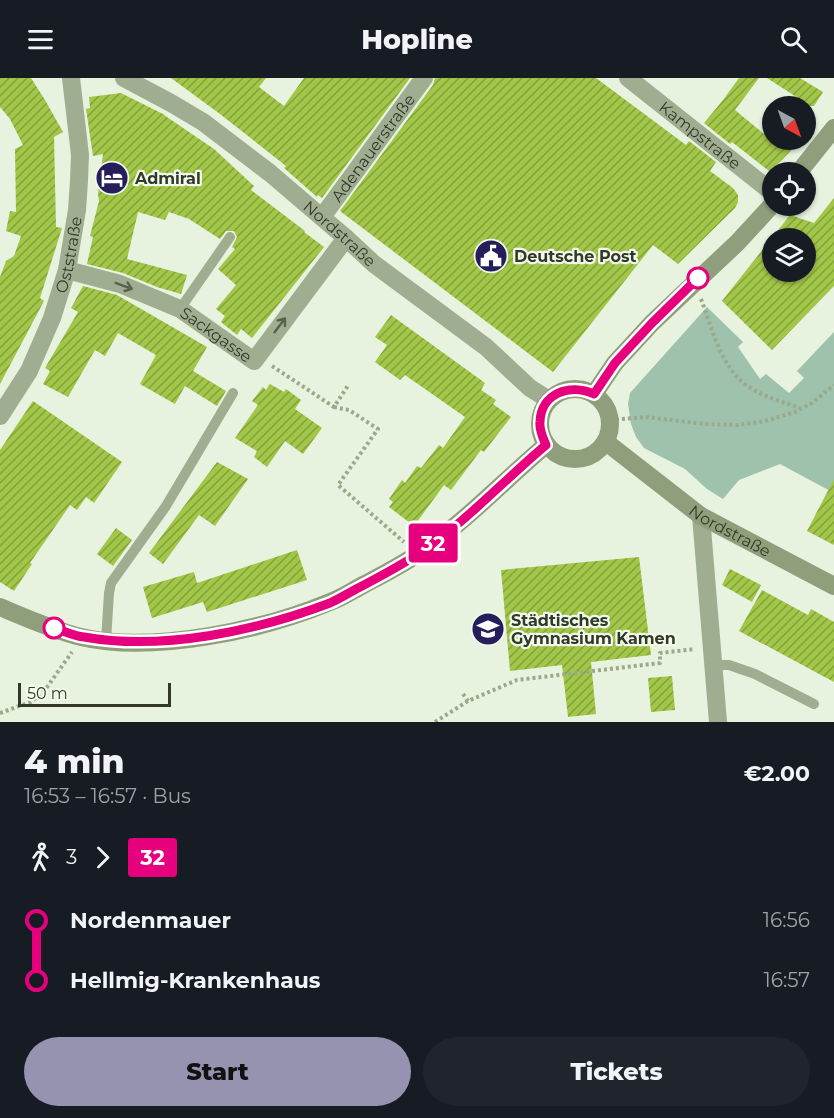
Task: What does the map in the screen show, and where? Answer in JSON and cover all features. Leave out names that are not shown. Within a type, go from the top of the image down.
[{"type":"street","name":"Oststraße","points":[[0,416],[29,371],[52,318],[67,270],[76,220],[80,155],[72,78]]},
{"type":"street","name":"Nordstraße","points":[[124,78],[203,122],[270,173],[374,264],[486,347],[530,388],[549,400]]},
{"type":"street","name":"Adenauerstraße","points":[[322,217],[424,78]]},
{"type":"street","name":"Kampstraße","points":[[628,78],[762,184]]},
{"type":"street","points":[[807,162],[833,130]]},
{"type":"street","points":[[594,394],[615,363],[652,323],[737,243],[762,216]]},
{"type":"street","name":"Sackgasse","points":[[67,270],[120,284],[180,309],[254,361],[346,238]]},
{"type":"street","points":[[567,390],[585,390],[594,394],[608,410],[610,431],[606,442],[598,451],[577,460],[555,453],[546,445],[541,434],[542,411],[549,400],[567,390]]},
{"type":"street","name":"Nordstraße","points":[[606,442],[701,516],[834,586]]},
{"type":"street","points":[[0,607],[81,637],[106,640],[157,642],[199,638],[276,621],[332,602],[417,554],[460,523],[546,445]]},
{"type":"street","points":[[701,516],[718,722]]},
{"type":"lane","points":[[180,309],[230,237]]},
{"type":"lane","points":[[106,640],[111,583],[166,506],[233,393]]},
{"type":"lane","points":[[712,665],[729,665],[755,674],[814,704]]},
{"type":"path","points":[[694,282],[724,357],[738,378],[755,391],[801,409]]},
{"type":"path","points":[[254,361],[270,365],[334,407],[349,410],[378,429],[338,485],[417,554]]},
{"type":"path","points":[[334,407],[349,384]]},
{"type":"path","points":[[610,420],[646,417],[705,424],[738,425],[765,421],[801,409],[834,385]]},
{"type":"path","points":[[0,713],[31,702],[45,690],[67,661],[81,637]]},
{"type":"path","points":[[435,722],[468,701],[517,680],[660,663],[660,653],[711,647]]},
{"type":"path","points":[[463,694],[468,701]]},
{"type":"green space","points":[[707,307],[743,342],[738,347],[760,379],[766,374],[789,393],[804,378],[797,371],[834,332],[834,493],[780,464],[739,480],[723,499],[707,489],[685,469],[644,448],[636,437],[628,404],[630,393]]},
{"type":"building","points":[[0,78],[31,78],[63,132],[54,137],[56,227],[62,228],[40,298],[44,301],[0,384],[0,277],[6,261],[14,256],[21,236],[6,231],[10,211],[16,212],[15,149],[23,145],[10,119],[0,107]]},
{"type":"building","points":[[171,78],[266,78],[259,87],[284,106],[304,78],[410,78],[322,198],[318,195],[317,197],[284,168],[286,166]]},
{"type":"building","points":[[435,78],[596,78],[686,145],[689,141],[716,162],[710,171],[733,188],[738,195],[738,202],[735,208],[678,264],[653,245],[553,372],[340,211],[433,85]]},
{"type":"building","points":[[739,78],[759,78],[735,110],[762,132],[762,150],[792,150],[780,162],[762,162],[762,166],[732,142],[730,144],[704,123]]},
{"type":"building","points":[[767,78],[800,78],[823,92],[816,103],[816,96],[795,96]]},
{"type":"building","points":[[121,93],[165,115],[214,149],[254,186],[251,190],[324,247],[252,338],[241,329],[237,335],[221,322],[225,316],[216,309],[236,285],[218,269],[235,249],[232,247],[237,237],[234,231],[226,231],[220,239],[189,219],[169,212],[165,220],[138,212],[127,259],[187,275],[181,294],[123,273],[87,264],[93,237],[90,236],[99,201],[103,154],[93,156],[86,109],[90,108],[89,97]]},
{"type":"building","points":[[834,198],[834,286],[772,350],[722,301],[762,250],[762,282],[816,282],[816,228],[780,228],[789,216],[814,223]]},
{"type":"building","points":[[83,286],[117,295],[207,347],[193,371],[226,391],[217,406],[185,386],[175,404],[140,384],[156,355],[118,333],[105,356],[95,350],[68,397],[43,384],[50,371],[45,368],[78,312],[71,308]]},
{"type":"building","points":[[391,315],[485,383],[481,390],[496,400],[493,404],[511,417],[484,452],[481,450],[451,490],[444,485],[414,526],[389,507],[393,502],[389,499],[402,480],[405,483],[417,466],[421,468],[439,445],[443,448],[465,417],[405,375],[400,380],[375,362],[387,345],[375,337]]},
{"type":"building","points":[[270,384],[284,392],[286,389],[301,400],[295,409],[322,428],[303,454],[285,441],[267,467],[254,457],[257,451],[235,438],[258,405],[252,401],[263,387],[266,390]]},
{"type":"building","points":[[33,401],[122,462],[94,503],[86,497],[77,510],[70,505],[30,563],[32,564],[14,591],[0,582],[0,450]]},
{"type":"building","points":[[217,462],[248,479],[215,526],[199,515],[163,564],[149,553]]},
{"type":"building","points":[[834,479],[834,545],[807,531]]},
{"type":"building","points":[[116,528],[132,540],[113,566],[97,554]]},
{"type":"building","points":[[297,550],[307,580],[207,612],[203,602],[152,618],[143,587],[194,572],[197,583]]},
{"type":"building","points":[[639,557],[651,655],[591,662],[596,714],[568,717],[562,665],[510,671],[501,570]]},
{"type":"building","points":[[730,569],[761,585],[752,602],[722,585]]},
{"type":"building","points":[[762,590],[808,615],[811,609],[834,622],[834,682],[739,631]]},
{"type":"building","points":[[672,676],[675,710],[651,712],[648,678]]},
{"type":"bus line","name":"32","points":[[54,628],[81,637],[121,642],[157,642],[199,638],[276,621],[332,602],[383,575],[460,523],[546,445],[541,434],[540,422],[542,411],[549,400],[567,390],[585,390],[594,394],[615,363],[698,278]]},
{"type":"place","name":"Admiral","points":[[112,178]]},
{"type":"place","name":"Deutsche Post","points":[[491,256]]},
{"type":"place","name":"Städtisches Gymnasium Kamen","points":[[488,629]]}]
